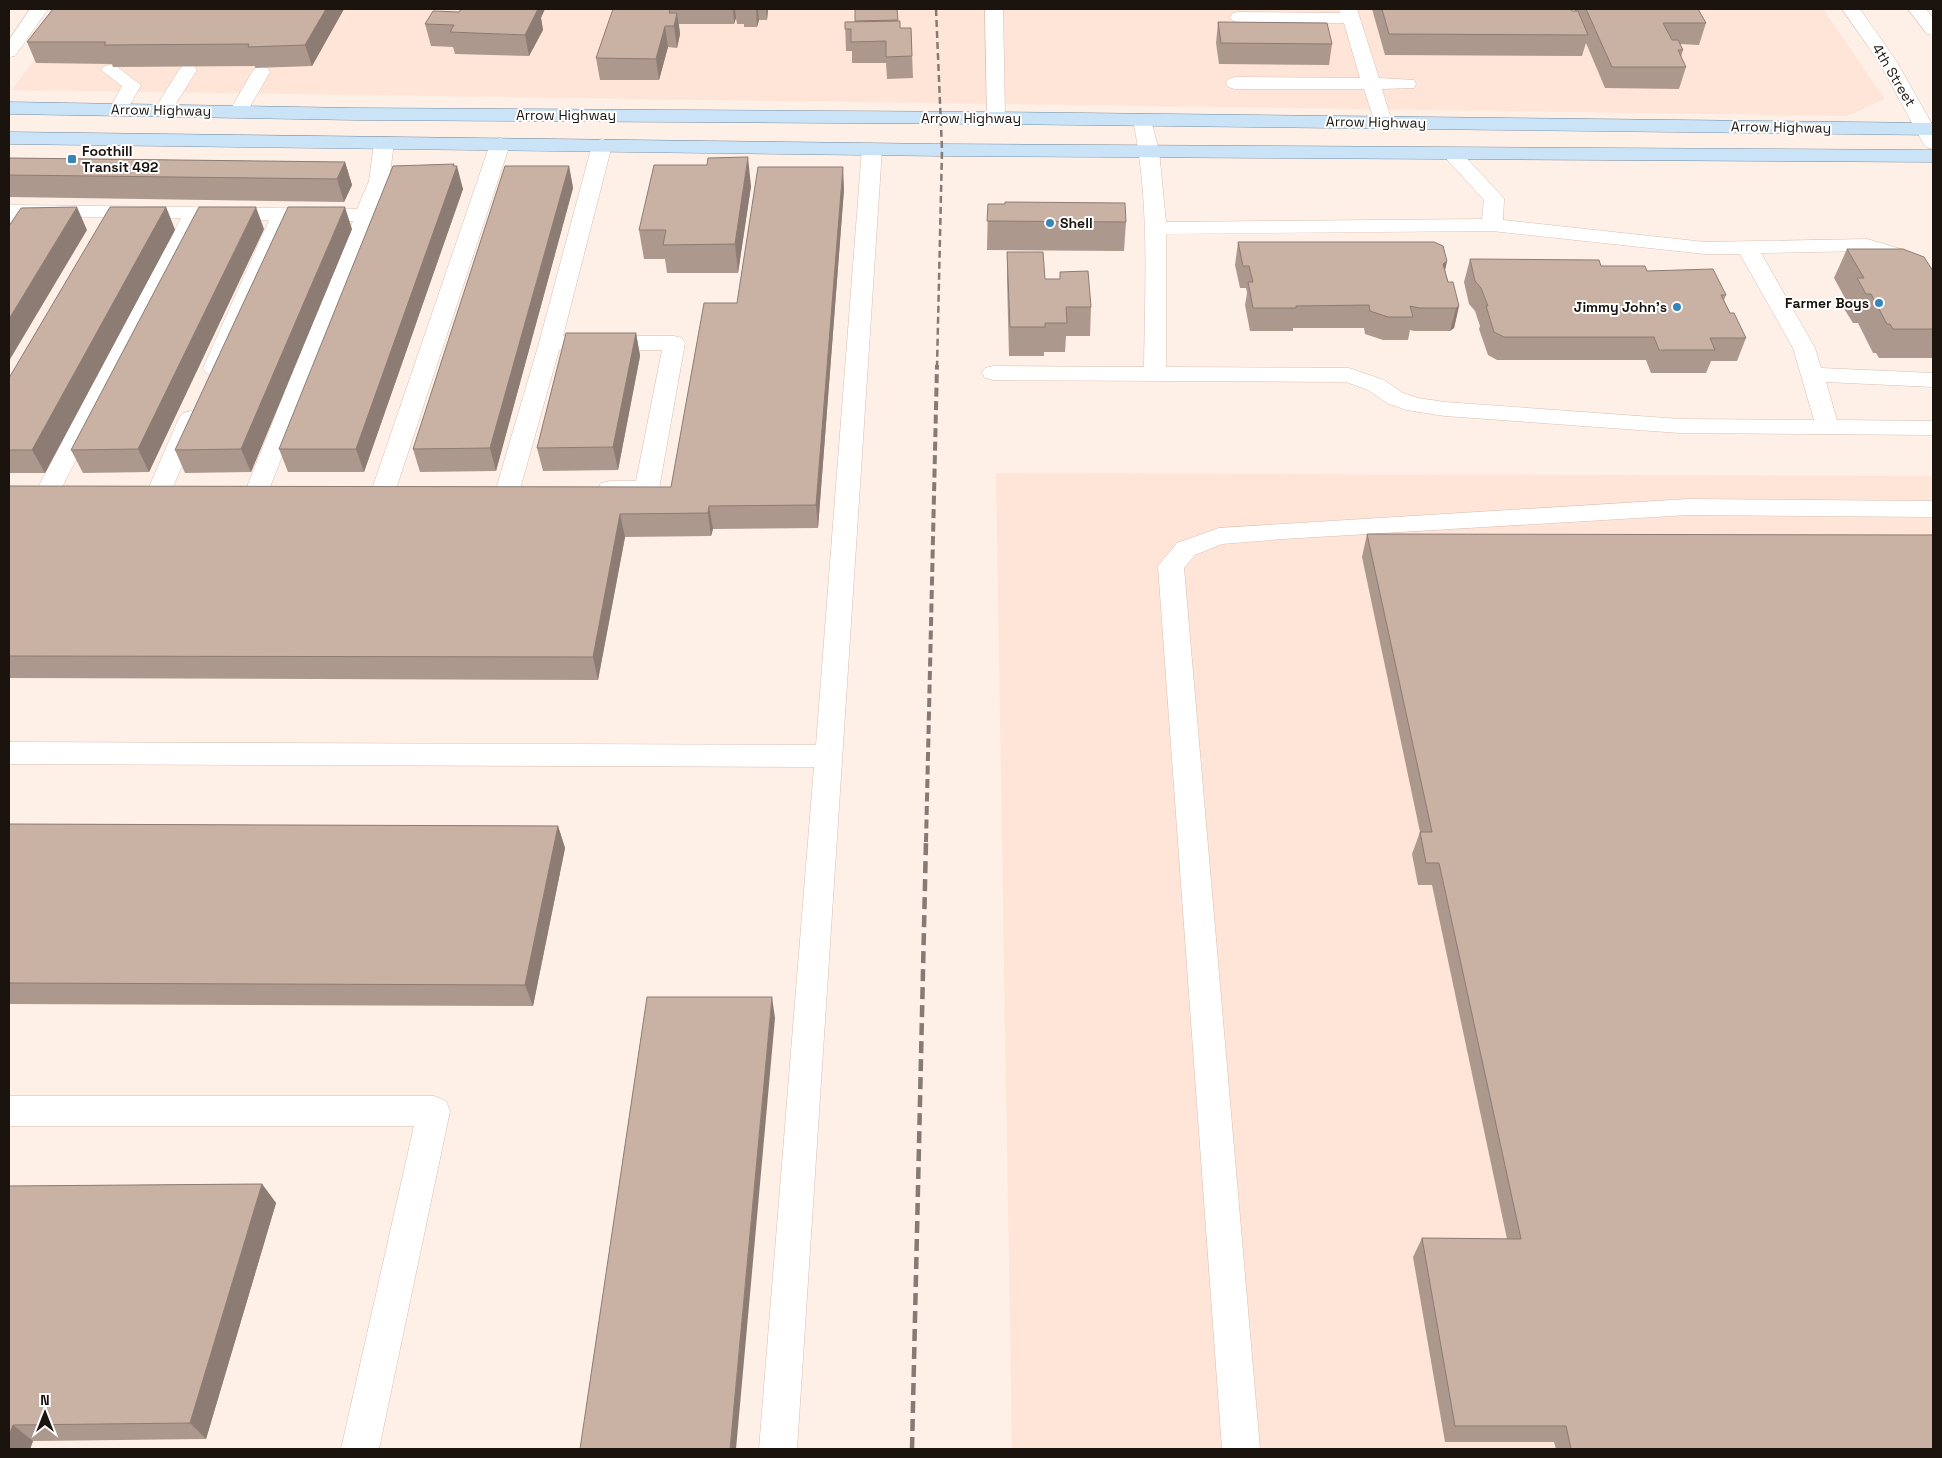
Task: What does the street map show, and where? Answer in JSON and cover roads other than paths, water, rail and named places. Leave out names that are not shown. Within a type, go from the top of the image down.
[{"type":"main road","name":"Arrow Highway","points":[[9,108],[238,112],[1383,122],[1931,134]]},
{"type":"main road","name":"Arrow Highway","points":[[9,138],[872,149],[1933,156]]},
{"type":"street","points":[[9,52],[39,9]]},
{"type":"street","points":[[994,9],[996,118]]},
{"type":"street","name":"4th Street","points":[[1851,9],[1888,62],[1931,134]]},
{"type":"street","points":[[1917,9],[1933,30]]},
{"type":"street","points":[[1238,16],[1350,14],[1383,122]]},
{"type":"street","points":[[110,70],[132,85],[118,110]]},
{"type":"street","points":[[163,110],[188,70]]},
{"type":"street","points":[[238,112],[262,72]]},
{"type":"street","points":[[1235,83],[1407,84]]},
{"type":"street","points":[[1142,120],[1149,151],[1157,228],[1155,374]]},
{"type":"street","points":[[258,489],[379,181],[384,143]]},
{"type":"street","points":[[384,489],[500,144]]},
{"type":"street","points":[[508,489],[550,343],[602,145]]},
{"type":"street","points":[[778,1449],[872,149]]},
{"type":"street","points":[[1451,153],[1494,199],[1492,225]]},
{"type":"street","points":[[9,218],[14,210],[105,220],[195,212],[365,215]]},
{"type":"street","points":[[49,489],[195,212]]},
{"type":"street","points":[[160,489],[282,214]]},
{"type":"street","points":[[1157,228],[1492,225],[1704,248],[1867,245],[1897,254],[1933,298]]},
{"type":"street","points":[[1747,247],[1804,348],[1828,427]]},
{"type":"street","points":[[550,343],[674,343],[647,488],[587,488]]},
{"type":"street","points":[[993,373],[1349,375],[1376,385],[1395,398],[1414,405],[1445,409],[1680,426],[1933,428]]},
{"type":"street","points":[[1812,374],[1874,379],[1933,380]]},
{"type":"street","points":[[25,490],[77,489]]},
{"type":"street","points":[[1241,1449],[1171,566],[1186,549],[1219,536],[1283,531],[1688,508],[1933,509]]},
{"type":"street","points":[[9,753],[829,756]]},
{"type":"street","points":[[9,1111],[434,1111],[360,1449]]},
{"type":"railway","points":[[936,9],[942,150],[937,367]]},
{"type":"railway","points":[[926,842],[937,365]]},
{"type":"railway","points":[[912,1449],[926,841]]},
{"type":"place","name":"Foothill Transit 492","points":[[72,159]]},
{"type":"place","name":"Shell","points":[[1050,223]]},
{"type":"place","name":"Farmer Boys","points":[[1879,303]]},
{"type":"place","name":"Jimmy John's","points":[[1677,307]]}]
